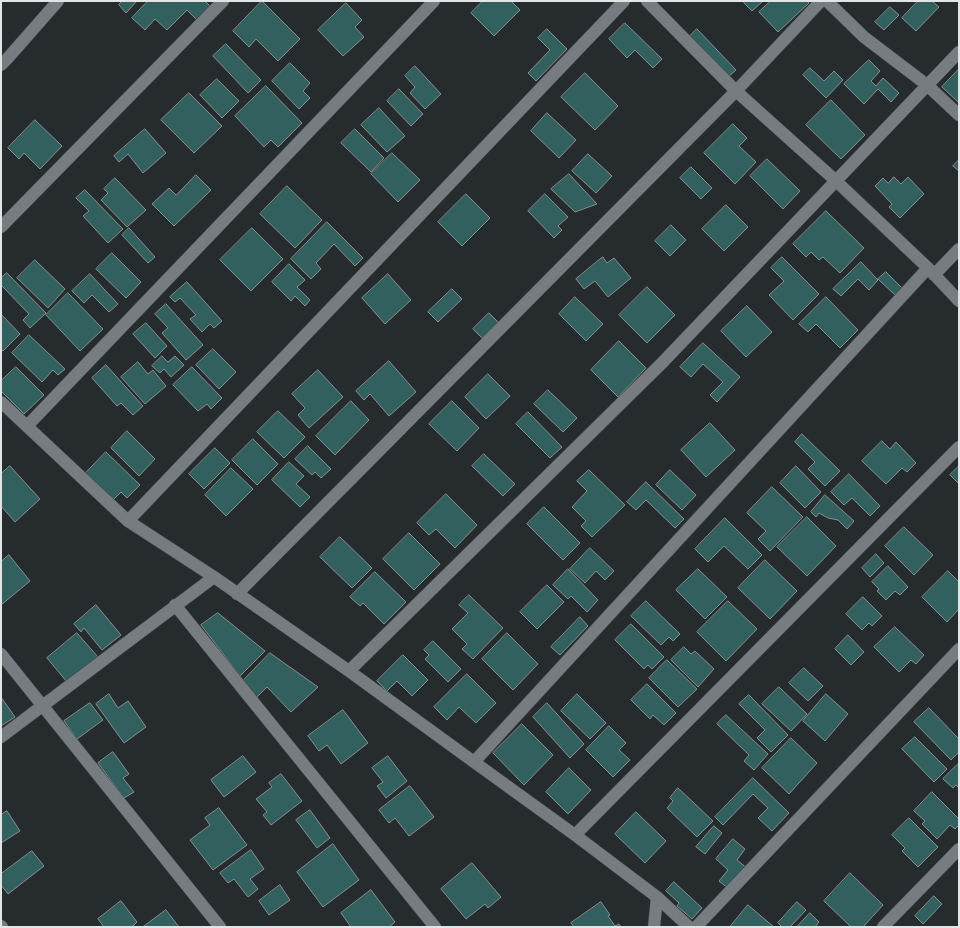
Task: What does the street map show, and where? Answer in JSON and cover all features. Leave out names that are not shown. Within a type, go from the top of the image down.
[{"type":"street","points":[[1,65],[58,1]]},
{"type":"street","points":[[1,227],[223,1]]},
{"type":"street","points":[[27,426],[434,1]]},
{"type":"street","points":[[128,520],[624,1]]},
{"type":"street","points":[[647,1],[736,91],[835,180],[931,272],[959,301]]},
{"type":"street","points":[[237,594],[736,91],[821,1]]},
{"type":"street","points":[[827,1],[864,36],[927,85],[959,115]]},
{"type":"street","points":[[349,671],[662,363],[835,180],[959,52]]},
{"type":"street","points":[[474,762],[931,272],[959,249]]},
{"type":"street","points":[[1,402],[128,520],[214,577],[349,671],[575,835],[657,897],[689,927]]},
{"type":"street","points":[[575,835],[959,447]]},
{"type":"street","points":[[1,738],[214,577]]},
{"type":"street","points":[[175,605],[435,927]]},
{"type":"street","points":[[696,927],[781,839],[959,649]]},
{"type":"street","points":[[1,654],[220,927]]},
{"type":"street","points":[[883,927],[959,849]]},
{"type":"street","points":[[654,927],[657,897]]},
{"type":"building","points":[[122,1],[137,1],[126,13],[119,5]]},
{"type":"building","points":[[148,1],[205,1],[210,6],[197,20],[187,10],[167,30],[155,19],[145,30],[132,18]]},
{"type":"building","points":[[262,1],[300,39],[278,61],[256,39],[249,47],[233,31]]},
{"type":"building","points":[[483,1],[511,1],[520,10],[494,36],[471,13]]},
{"type":"building","points":[[745,1],[763,1],[752,11],[744,3]]},
{"type":"building","points":[[771,1],[807,1],[809,3],[778,32],[759,12]]},
{"type":"building","points":[[918,1],[932,1],[939,7],[916,31],[902,18]]},
{"type":"building","points":[[346,3],[362,20],[355,27],[364,37],[343,56],[318,30]]},
{"type":"building","points":[[890,7],[899,15],[884,30],[875,22]]},
{"type":"building","points":[[625,23],[662,59],[653,68],[635,50],[627,58],[609,39]]},
{"type":"building","points":[[547,29],[567,49],[536,81],[528,73],[550,50],[538,38]]},
{"type":"building","points":[[697,29],[736,70],[728,77],[689,37]]},
{"type":"building","points":[[226,44],[261,80],[248,93],[213,56]]},
{"type":"building","points":[[869,60],[880,71],[871,81],[876,86],[883,78],[899,93],[891,102],[878,89],[864,104],[844,84]]},
{"type":"building","points":[[290,63],[310,83],[303,91],[310,98],[299,109],[272,81]]},
{"type":"building","points":[[415,66],[441,94],[425,109],[410,93],[415,87],[405,76]]},
{"type":"building","points":[[810,68],[824,81],[834,71],[843,80],[826,98],[803,75]]},
{"type":"building","points":[[959,69],[959,103],[942,87]]},
{"type":"building","points":[[585,73],[618,106],[595,130],[561,97]]},
{"type":"building","points":[[217,79],[239,101],[222,118],[200,95]]},
{"type":"building","points":[[266,86],[302,123],[278,147],[271,140],[264,147],[235,116]]},
{"type":"building","points":[[399,89],[423,114],[411,126],[387,101]]},
{"type":"building","points":[[189,93],[222,126],[194,153],[161,120]]},
{"type":"building","points":[[831,100],[865,135],[841,159],[806,125]]},
{"type":"building","points":[[379,108],[405,136],[387,152],[361,125]]},
{"type":"building","points":[[547,113],[576,140],[559,158],[531,131]]},
{"type":"building","points":[[35,120],[62,146],[40,169],[24,153],[19,159],[8,148]]},
{"type":"building","points":[[733,124],[747,138],[739,146],[756,162],[735,184],[704,153]]},
{"type":"building","points":[[145,129],[166,153],[143,173],[128,154],[119,162],[114,156]]},
{"type":"building","points":[[355,129],[384,158],[371,172],[341,143]]},
{"type":"building","points":[[392,153],[420,180],[398,202],[371,174]]},
{"type":"building","points":[[588,154],[612,176],[596,193],[572,171]]},
{"type":"building","points":[[767,159],[800,191],[783,209],[750,176]]},
{"type":"building","points":[[959,160],[959,171],[953,166]]},
{"type":"building","points":[[691,167],[712,188],[701,199],[680,178]]},
{"type":"building","points":[[569,174],[597,204],[575,212],[551,189]]},
{"type":"building","points":[[196,175],[211,190],[174,226],[152,204],[169,188],[176,195]]},
{"type":"building","points":[[894,177],[901,184],[908,177],[924,194],[900,218],[889,207],[892,204],[875,186],[883,178],[888,183]]},
{"type":"building","points":[[115,178],[146,210],[127,227],[101,200],[108,193],[104,189]]},
{"type":"building","points":[[287,186],[322,220],[295,248],[260,214]]},
{"type":"building","points":[[85,190],[123,229],[108,243],[83,216],[89,211],[76,198]]},
{"type":"building","points":[[466,194],[490,218],[462,246],[438,222]]},
{"type":"building","points":[[545,194],[568,217],[558,226],[562,230],[554,238],[528,211]]},
{"type":"building","points":[[726,205],[748,227],[724,251],[702,229]]},
{"type":"building","points":[[826,211],[864,248],[840,273],[823,257],[819,260],[811,252],[806,257],[793,244]]},
{"type":"building","points":[[327,222],[363,258],[355,266],[334,244],[316,263],[321,269],[311,279],[291,259]]},
{"type":"building","points":[[671,225],[686,240],[670,256],[655,241]]},
{"type":"building","points":[[129,228],[155,257],[148,263],[122,235]]},
{"type":"building","points":[[252,228],[283,259],[251,291],[220,260]]},
{"type":"building","points":[[112,253],[141,282],[126,298],[96,269]]},
{"type":"building","points":[[603,257],[607,263],[614,258],[631,278],[608,297],[595,281],[584,289],[576,279]]},
{"type":"building","points":[[782,257],[819,294],[793,320],[769,295],[784,281],[771,268]]},
{"type":"building","points":[[35,260],[65,289],[48,308],[17,278]]},
{"type":"building","points":[[861,262],[878,280],[869,290],[858,279],[841,296],[833,289]]},
{"type":"building","points":[[289,264],[305,280],[297,287],[310,300],[305,306],[295,296],[291,301],[272,282]]},
{"type":"building","points":[[886,272],[903,289],[896,296],[878,279]]},
{"type":"building","points":[[7,273],[46,313],[30,328],[23,320],[29,314],[1,285],[1,278]]},
{"type":"building","points":[[90,274],[118,304],[109,312],[92,295],[84,303],[72,291]]},
{"type":"building","points":[[388,274],[411,300],[385,324],[362,298]]},
{"type":"building","points":[[187,282],[222,321],[214,328],[210,324],[202,332],[190,319],[196,315],[180,298],[175,302],[170,297]]},
{"type":"building","points":[[647,287],[675,315],[647,343],[619,315]]},
{"type":"building","points":[[452,289],[462,299],[438,322],[428,312]]},
{"type":"building","points":[[68,293],[103,329],[80,351],[46,315]]},
{"type":"building","points":[[575,297],[603,324],[586,341],[559,314]]},
{"type":"building","points":[[826,297],[858,330],[840,348],[816,324],[808,332],[799,324]]},
{"type":"building","points":[[166,304],[203,345],[186,360],[162,333],[168,328],[155,314]]},
{"type":"building","points":[[747,306],[772,332],[746,357],[721,331]]},
{"type":"building","points":[[489,313],[498,322],[482,338],[473,329]]},
{"type":"building","points":[[1,314],[20,334],[3,351],[1,349]]},
{"type":"building","points":[[146,323],[167,346],[155,358],[133,334]]},
{"type":"building","points":[[29,335],[65,369],[58,375],[53,370],[42,382],[12,353]]},
{"type":"building","points":[[619,341],[646,368],[618,397],[591,370]]},
{"type":"building","points":[[703,343],[740,377],[717,402],[710,395],[723,382],[703,364],[691,377],[680,367]]},
{"type":"building","points":[[213,349],[236,372],[219,389],[196,365]]},
{"type":"building","points":[[162,356],[168,362],[175,356],[184,365],[171,377],[164,369],[160,373],[152,366]]},
{"type":"building","points":[[389,361],[416,392],[389,416],[370,394],[364,400],[356,391]]},
{"type":"building","points":[[138,362],[148,374],[153,370],[166,386],[145,404],[121,377]]},
{"type":"building","points":[[106,365],[143,406],[133,415],[121,403],[117,406],[92,378]]},
{"type":"building","points":[[16,367],[44,395],[24,414],[1,391],[1,381]]},
{"type":"building","points":[[192,367],[222,398],[211,409],[207,404],[198,411],[173,385]]},
{"type":"building","points":[[318,370],[343,397],[309,428],[298,415],[305,408],[292,394]]},
{"type":"building","points":[[488,374],[510,396],[486,419],[465,397]]},
{"type":"building","points":[[548,390],[577,418],[563,432],[534,404]]},
{"type":"building","points":[[351,401],[369,420],[335,455],[316,436]]},
{"type":"building","points":[[452,401],[479,428],[457,451],[429,424]]},
{"type":"building","points":[[278,411],[305,437],[284,458],[257,432]]},
{"type":"building","points":[[528,412],[562,447],[550,458],[516,424]]},
{"type":"building","points":[[710,423],[735,450],[706,477],[681,450]]},
{"type":"building","points":[[127,431],[155,459],[139,476],[111,448]]},
{"type":"building","points":[[802,434],[840,471],[825,486],[808,469],[815,462],[795,442]]},
{"type":"building","points":[[253,439],[278,464],[257,485],[232,460]]},
{"type":"building","points":[[882,441],[890,449],[896,442],[916,463],[907,472],[902,468],[886,484],[862,461]]},
{"type":"building","points":[[308,446],[331,469],[321,478],[315,472],[312,475],[295,459]]},
{"type":"building","points":[[215,448],[230,463],[204,489],[189,474]]},
{"type":"building","points":[[106,452],[140,485],[127,498],[121,492],[110,503],[83,476]]},
{"type":"building","points":[[484,454],[515,484],[503,496],[472,466]]},
{"type":"building","points":[[289,462],[304,476],[296,484],[310,497],[300,507],[272,480]]},
{"type":"building","points":[[10,466],[40,499],[15,522],[1,506],[1,474]]},
{"type":"building","points":[[796,466],[821,492],[805,508],[780,483]]},
{"type":"building","points":[[959,466],[959,484],[950,475]]},
{"type":"building","points":[[231,468],[253,489],[226,516],[205,495]]},
{"type":"building","points":[[589,470],[625,505],[592,537],[581,526],[586,521],[572,507],[587,491],[577,481]]},
{"type":"building","points":[[670,470],[696,495],[682,510],[656,485]]},
{"type":"building","points":[[849,474],[880,506],[870,516],[852,498],[844,505],[831,492]]},
{"type":"building","points":[[646,482],[684,519],[675,528],[646,500],[636,510],[627,502]]},
{"type":"building","points":[[772,487],[803,517],[770,551],[758,539],[766,531],[747,513]]},
{"type":"building","points":[[446,494],[477,525],[455,548],[436,529],[429,535],[417,523]]},
{"type":"building","points":[[825,495],[854,521],[847,529],[838,520],[828,518],[819,513],[816,517],[811,512]]},
{"type":"building","points":[[544,507],[580,543],[563,560],[527,524]]},
{"type":"building","points":[[807,517],[836,546],[807,576],[777,547]]},
{"type":"building","points":[[725,518],[762,555],[748,569],[724,546],[708,562],[695,549]]},
{"type":"building","points":[[904,527],[933,555],[914,575],[885,546]]},
{"type":"building","points":[[409,533],[440,564],[414,590],[383,559]]},
{"type":"building","points":[[340,537],[372,568],[352,588],[320,557]]},
{"type":"building","points":[[590,548],[614,571],[605,580],[596,571],[585,583],[570,569]]},
{"type":"building","points":[[876,554],[884,563],[870,577],[862,568]]},
{"type":"building","points":[[9,555],[30,581],[1,605],[1,559],[2,560]]},
{"type":"building","points":[[765,560],[797,591],[770,619],[738,588]]},
{"type":"building","points":[[888,566],[908,587],[900,595],[895,591],[886,600],[877,591],[879,589],[872,582]]},
{"type":"building","points":[[568,569],[598,600],[587,612],[571,596],[568,599],[553,585]]},
{"type":"building","points":[[698,569],[727,597],[705,619],[676,590]]},
{"type":"building","points":[[948,571],[959,582],[959,609],[947,622],[922,597]]},
{"type":"building","points":[[375,572],[406,602],[384,624],[363,603],[360,606],[350,597]]},
{"type":"building","points":[[547,585],[564,602],[537,629],[520,612]]},
{"type":"building","points":[[469,595],[503,628],[473,659],[462,649],[467,644],[452,629],[468,613],[459,605]]},
{"type":"building","points":[[863,597],[882,616],[872,626],[869,623],[862,630],[846,614]]},
{"type":"building","points":[[646,601],[680,634],[673,641],[669,637],[661,645],[631,616]]},
{"type":"building","points":[[728,601],[757,629],[726,661],[697,632]]},
{"type":"building","points":[[96,605],[121,635],[102,650],[84,628],[81,632],[74,624]]},
{"type":"building","points":[[218,613],[265,651],[240,676],[201,625]]},
{"type":"building","points":[[580,617],[588,626],[560,655],[551,647]]},
{"type":"building","points":[[631,624],[664,657],[652,669],[648,665],[644,669],[615,640]]},
{"type":"building","points":[[895,627],[924,655],[916,664],[911,660],[899,672],[874,647]]},
{"type":"building","points":[[77,633],[98,657],[67,682],[47,658]]},
{"type":"building","points":[[507,633],[538,664],[513,690],[482,659]]},
{"type":"building","points":[[848,635],[864,652],[851,665],[835,649]]},
{"type":"building","points":[[433,641],[461,669],[448,682],[425,659],[429,655],[424,650]]},
{"type":"building","points":[[684,647],[691,654],[695,651],[714,669],[698,687],[671,660]]},
{"type":"building","points":[[270,653],[318,687],[291,712],[267,687],[257,697],[242,682]]},
{"type":"building","points":[[403,655],[428,680],[412,696],[397,681],[387,691],[377,681]]},
{"type":"building","points":[[667,660],[697,689],[678,707],[649,678]]},
{"type":"building","points":[[804,668],[823,686],[808,701],[789,683]]},
{"type":"building","points":[[467,674],[496,703],[476,723],[459,707],[447,720],[434,707]]},
{"type":"building","points":[[647,684],[676,713],[664,725],[653,715],[650,719],[631,700]]},
{"type":"building","points":[[779,687],[807,714],[791,731],[762,704]]},
{"type":"building","points":[[109,694],[118,708],[128,701],[146,727],[124,743],[96,704]]},
{"type":"building","points":[[577,694],[606,723],[590,739],[561,711]]},
{"type":"building","points":[[826,694],[848,714],[825,741],[803,721]]},
{"type":"building","points":[[749,695],[788,735],[771,752],[757,738],[765,730],[739,704]]},
{"type":"building","points":[[1,697],[15,717],[1,726]]},
{"type":"building","points":[[90,703],[103,720],[77,739],[64,721]]},
{"type":"building","points":[[547,703],[584,744],[570,758],[533,717]]},
{"type":"building","points":[[929,708],[959,739],[959,752],[951,760],[914,722]]},
{"type":"building","points":[[343,710],[368,743],[341,764],[327,745],[319,751],[308,736]]},
{"type":"building","points":[[726,715],[768,754],[754,770],[744,761],[749,755],[717,724]]},
{"type":"building","points":[[522,724],[553,755],[524,785],[493,753]]},
{"type":"building","points":[[609,726],[626,743],[619,750],[630,760],[613,777],[586,750]]},
{"type":"building","points":[[915,737],[947,769],[934,782],[902,749]]},
{"type":"building","points":[[791,738],[817,763],[789,794],[762,768]]},
{"type":"building","points":[[113,752],[129,774],[123,778],[134,792],[124,798],[98,763]]},
{"type":"building","points":[[243,756],[256,772],[224,797],[211,780]]},
{"type":"building","points":[[388,756],[407,781],[386,798],[377,786],[383,782],[372,768]]},
{"type":"building","points":[[959,763],[959,788],[956,785],[953,788],[943,779]]},
{"type":"building","points":[[569,768],[591,790],[568,814],[546,792]]},
{"type":"building","points":[[281,774],[302,801],[271,825],[263,815],[267,812],[256,799],[272,787],[269,783]]},
{"type":"building","points":[[753,778],[789,813],[772,831],[758,818],[768,808],[753,794],[723,825],[715,817]]},
{"type":"building","points":[[410,786],[434,817],[409,836],[395,818],[389,823],[379,810]]},
{"type":"building","points":[[678,788],[713,821],[697,837],[667,808],[673,801],[670,798]]},
{"type":"building","points":[[932,792],[959,819],[959,825],[955,829],[950,825],[937,839],[922,824],[925,821],[914,811]]},
{"type":"building","points":[[219,808],[247,845],[213,870],[190,840],[210,825],[205,818]]},
{"type":"building","points":[[310,810],[330,838],[317,848],[296,820]]},
{"type":"building","points":[[7,811],[20,831],[1,843],[1,815]]},
{"type":"building","points":[[636,812],[666,841],[645,863],[615,834]]},
{"type":"building","points":[[909,818],[938,847],[918,867],[902,851],[905,848],[892,835]]},
{"type":"building","points":[[714,826],[722,833],[705,854],[696,847]]},
{"type":"building","points":[[733,839],[745,849],[737,860],[748,869],[730,890],[719,881],[728,870],[716,859]]},
{"type":"building","points":[[333,844],[359,880],[323,907],[297,872]]},
{"type":"building","points":[[251,850],[264,869],[250,879],[258,889],[248,897],[234,879],[228,883],[220,873]]},
{"type":"building","points":[[32,851],[44,866],[8,894],[1,885],[1,874]]},
{"type":"building","points":[[472,863],[501,897],[488,908],[485,904],[466,919],[441,889]]},
{"type":"building","points":[[850,873],[883,905],[863,927],[851,927],[824,901]]},
{"type":"building","points":[[674,882],[702,908],[692,919],[677,906],[679,903],[666,891]]},
{"type":"building","points":[[280,885],[290,900],[269,915],[259,901]]},
{"type":"building","points":[[371,890],[395,922],[389,927],[351,927],[341,913]]},
{"type":"building","points":[[934,896],[942,904],[923,924],[915,916]]},
{"type":"building","points":[[121,901],[137,922],[132,927],[104,927],[98,919]]},
{"type":"building","points":[[601,902],[610,915],[608,916],[615,926],[619,924],[621,927],[574,927],[571,923]]},
{"type":"building","points":[[797,902],[806,910],[790,927],[782,927],[778,923]]},
{"type":"building","points":[[748,905],[774,927],[730,927]]},
{"type":"building","points":[[166,910],[179,927],[143,927]]},
{"type":"building","points":[[810,913],[819,922],[815,927],[797,927]]}]
